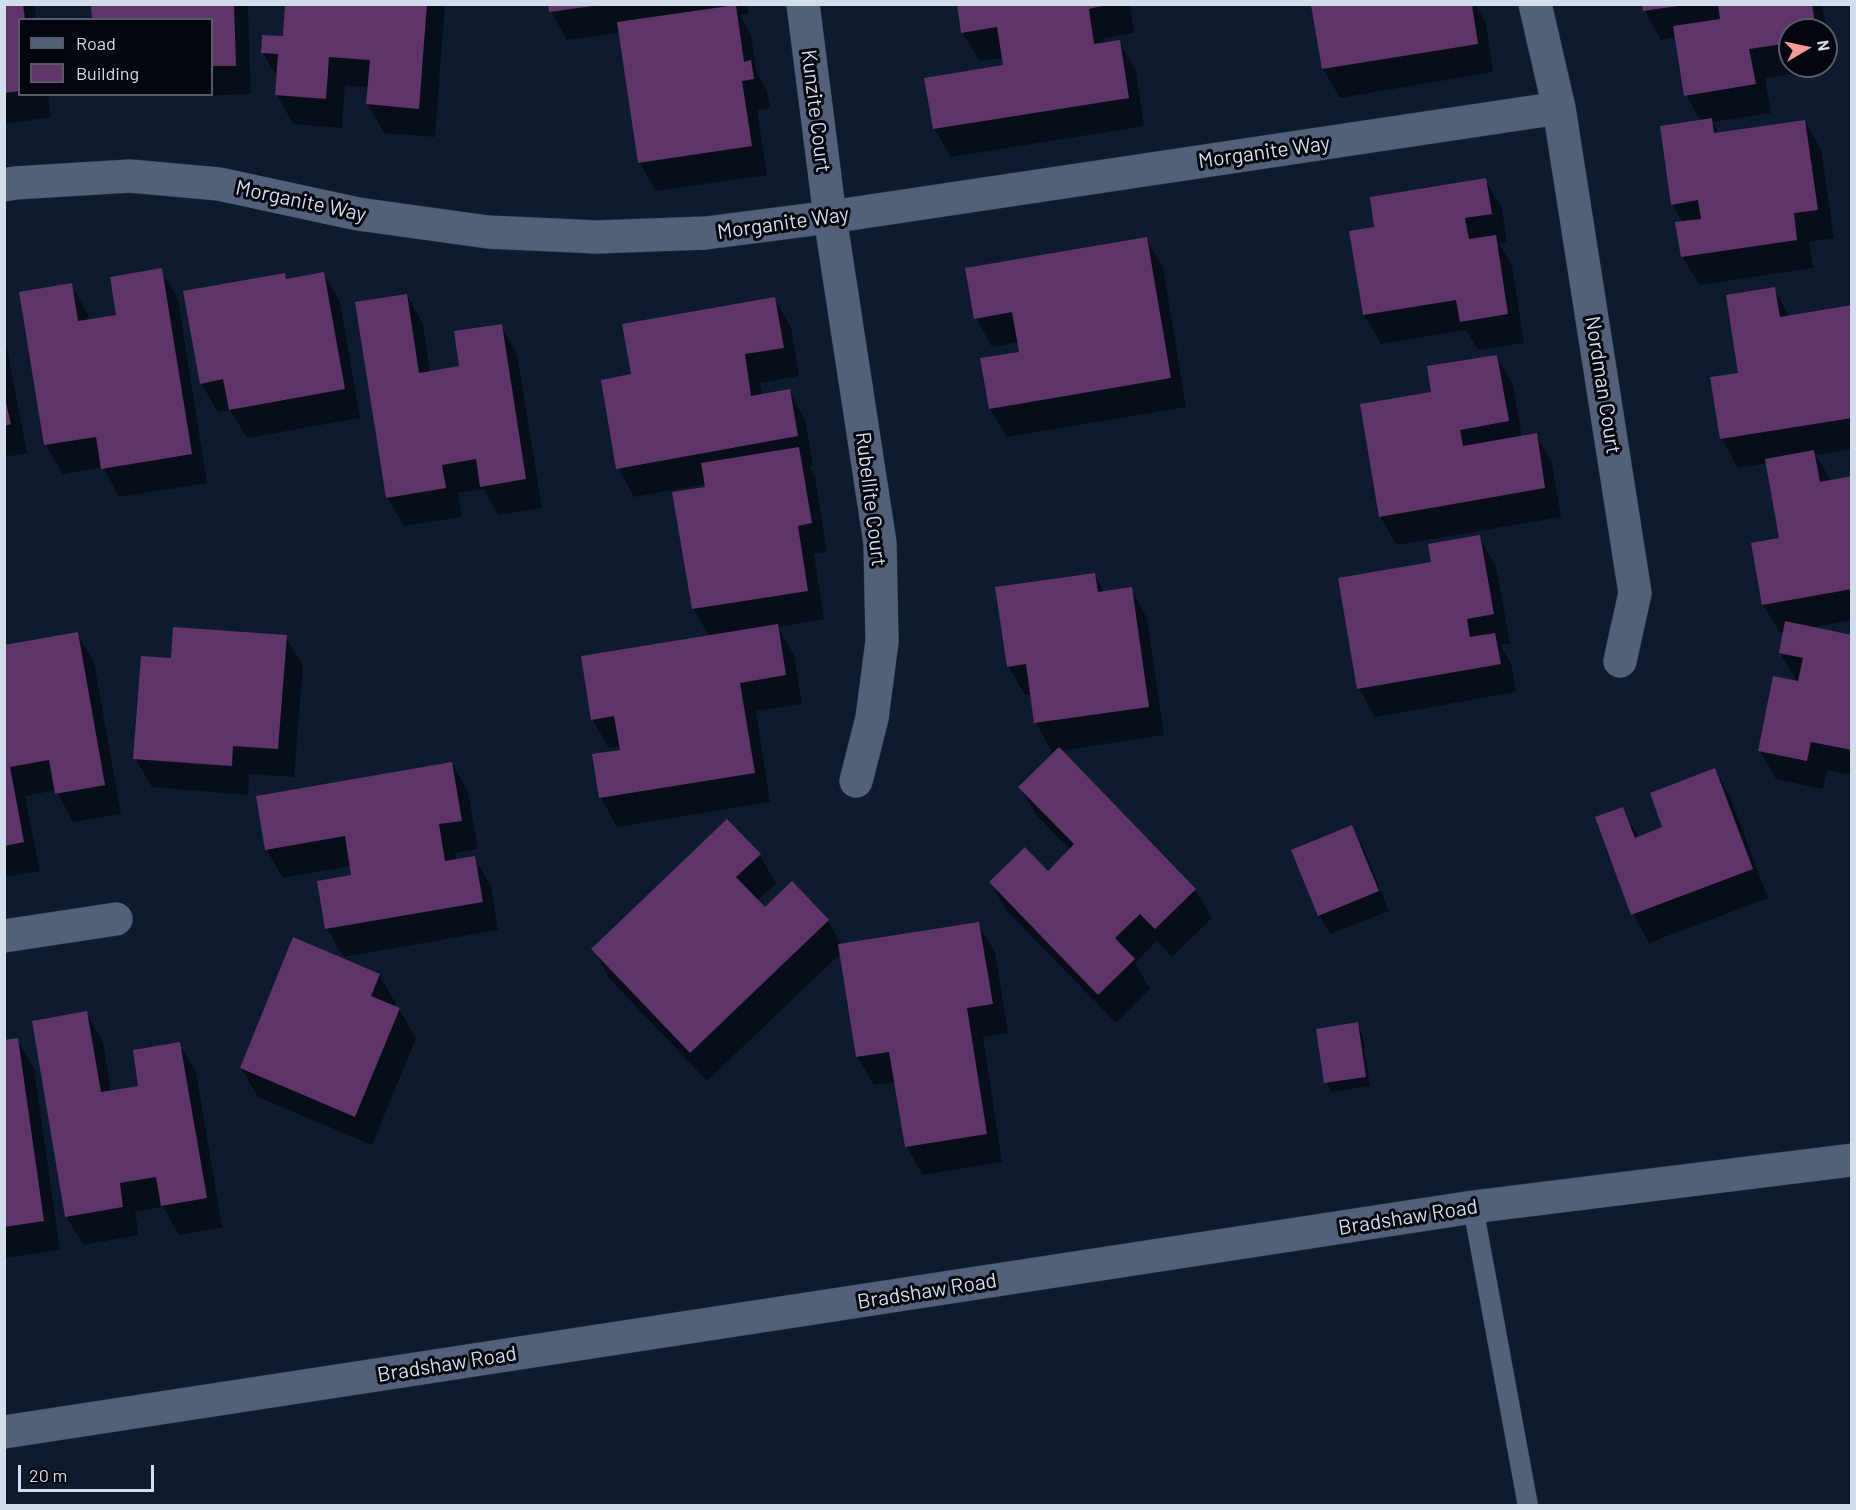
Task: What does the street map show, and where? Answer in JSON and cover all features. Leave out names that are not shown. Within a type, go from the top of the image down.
[{"type":"street","name":"Kunzite Court","points":[[803,4],[830,216]]},
{"type":"street","name":"Nordman Court","points":[[1535,4],[1559,108],[1635,593],[1620,661]]},
{"type":"street","name":"Morganite Way","points":[[4,185],[130,176],[219,184],[358,214],[488,232],[597,237],[706,233],[1559,108]]},
{"type":"street","name":"Rubellite Court","points":[[830,216],[880,543],[882,641],[872,718],[856,781]]},
{"type":"street","points":[[4,936],[116,919]]},
{"type":"street","name":"Bradshaw Road","points":[[4,1432],[1473,1207],[1851,1160]]},
{"type":"lane","points":[[1473,1207],[1528,1506]]},
{"type":"building","points":[[4,4],[23,4],[25,18],[18,18],[18,91],[4,93]]},
{"type":"building","points":[[91,4],[234,4],[236,66],[213,66],[213,18],[92,18]]},
{"type":"building","points":[[285,4],[427,4],[419,109],[366,104],[370,60],[329,57],[326,99],[275,95],[278,54],[261,53],[262,35],[283,36]]},
{"type":"building","points":[[548,4],[593,4],[593,6],[549,12]]},
{"type":"building","points":[[957,4],[1111,4],[1089,9],[1094,44],[1120,40],[1129,98],[933,129],[924,78],[1003,65],[997,27],[961,33]]},
{"type":"building","points":[[1642,4],[1678,4],[1678,6],[1643,11]]},
{"type":"building","points":[[1718,4],[1812,4],[1814,18],[1778,18],[1778,45],[1749,49],[1756,84],[1684,96],[1673,26],[1720,19]]},
{"type":"building","points":[[736,5],[744,62],[751,60],[754,79],[742,81],[752,146],[638,163],[617,22]]},
{"type":"building","points":[[1311,5],[1472,5],[1478,44],[1322,69]]},
{"type":"building","points":[[1712,118],[1714,133],[1805,120],[1818,210],[1794,213],[1797,240],[1681,257],[1675,222],[1701,219],[1698,200],[1671,205],[1660,126]]},
{"type":"building","points":[[1486,178],[1492,214],[1465,218],[1469,239],[1496,235],[1508,314],[1460,322],[1456,300],[1363,315],[1349,231],[1374,227],[1370,197]]},
{"type":"building","points":[[1147,237],[1171,378],[989,409],[980,358],[1019,352],[1012,312],[974,319],[965,268]]},
{"type":"building","points":[[162,268],[192,454],[101,469],[96,437],[44,445],[19,292],[72,283],[78,321],[116,315],[110,277]]},
{"type":"building","points":[[324,272],[345,389],[229,410],[223,379],[200,384],[183,291],[285,273],[286,279]]},
{"type":"building","points":[[1775,287],[1780,317],[1852,305],[1852,418],[1720,439],[1710,377],[1738,373],[1726,295]]},
{"type":"building","points":[[407,294],[419,373],[459,366],[454,331],[502,324],[526,479],[480,487],[476,459],[442,465],[446,488],[386,498],[355,302]]},
{"type":"building","points":[[775,297],[784,348],[745,354],[751,396],[790,389],[798,436],[616,469],[601,380],[631,374],[622,324]]},
{"type":"building","points":[[1497,355],[1509,421],[1460,430],[1463,446],[1537,433],[1545,488],[1379,517],[1360,404],[1431,392],[1427,366]]},
{"type":"building","points":[[4,395],[11,424],[4,426]]},
{"type":"building","points":[[799,447],[812,523],[798,526],[808,591],[692,609],[672,492],[705,487],[701,463]]},
{"type":"building","points":[[1814,450],[1820,482],[1852,476],[1852,589],[1762,605],[1751,543],[1779,538],[1765,459]]},
{"type":"building","points":[[1480,535],[1494,614],[1467,619],[1470,637],[1495,633],[1501,664],[1357,689],[1338,578],[1431,562],[1428,544]]},
{"type":"building","points":[[1095,573],[1098,592],[1132,587],[1149,707],[1034,723],[1026,664],[1007,667],[995,587]]},
{"type":"building","points":[[1785,621],[1852,635],[1852,750],[1811,742],[1807,761],[1758,751],[1773,676],[1798,681],[1803,658],[1779,653]]},
{"type":"building","points":[[778,624],[786,675],[740,683],[755,773],[599,798],[592,754],[620,750],[614,716],[591,720],[581,656]]},
{"type":"building","points":[[173,627],[287,635],[278,749],[233,746],[232,766],[133,759],[141,656],[171,658]]},
{"type":"building","points":[[78,632],[105,785],[55,794],[49,760],[10,767],[24,842],[4,846],[4,645]]},
{"type":"building","points":[[1059,747],[1196,889],[1155,929],[1140,914],[1115,938],[1135,959],[1098,995],[989,882],[1025,847],[1048,871],[1074,844],[1018,787]]},
{"type":"building","points":[[452,762],[462,821],[439,824],[445,861],[475,856],[483,902],[325,929],[317,881],[351,875],[345,836],[265,850],[256,796]]},
{"type":"building","points":[[1715,768],[1753,869],[1631,915],[1595,817],[1623,807],[1635,838],[1662,827],[1650,793]]},
{"type":"building","points":[[727,819],[761,854],[736,877],[765,907],[792,881],[829,920],[690,1053],[591,949]]},
{"type":"building","points":[[1352,825],[1379,891],[1318,916],[1291,850]]},
{"type":"building","points":[[979,922],[993,1004],[967,1008],[987,1134],[905,1147],[889,1052],[856,1057],[838,944]]},
{"type":"building","points":[[293,937],[380,974],[371,996],[400,1008],[355,1117],[240,1068]]},
{"type":"building","points":[[87,1011],[101,1092],[138,1086],[133,1050],[180,1042],[207,1198],[161,1206],[156,1177],[120,1183],[123,1207],[65,1217],[32,1021]]},
{"type":"building","points":[[1358,1022],[1366,1077],[1324,1083],[1316,1029]]},
{"type":"building","points":[[18,1038],[44,1221],[4,1227],[4,1040]]}]
